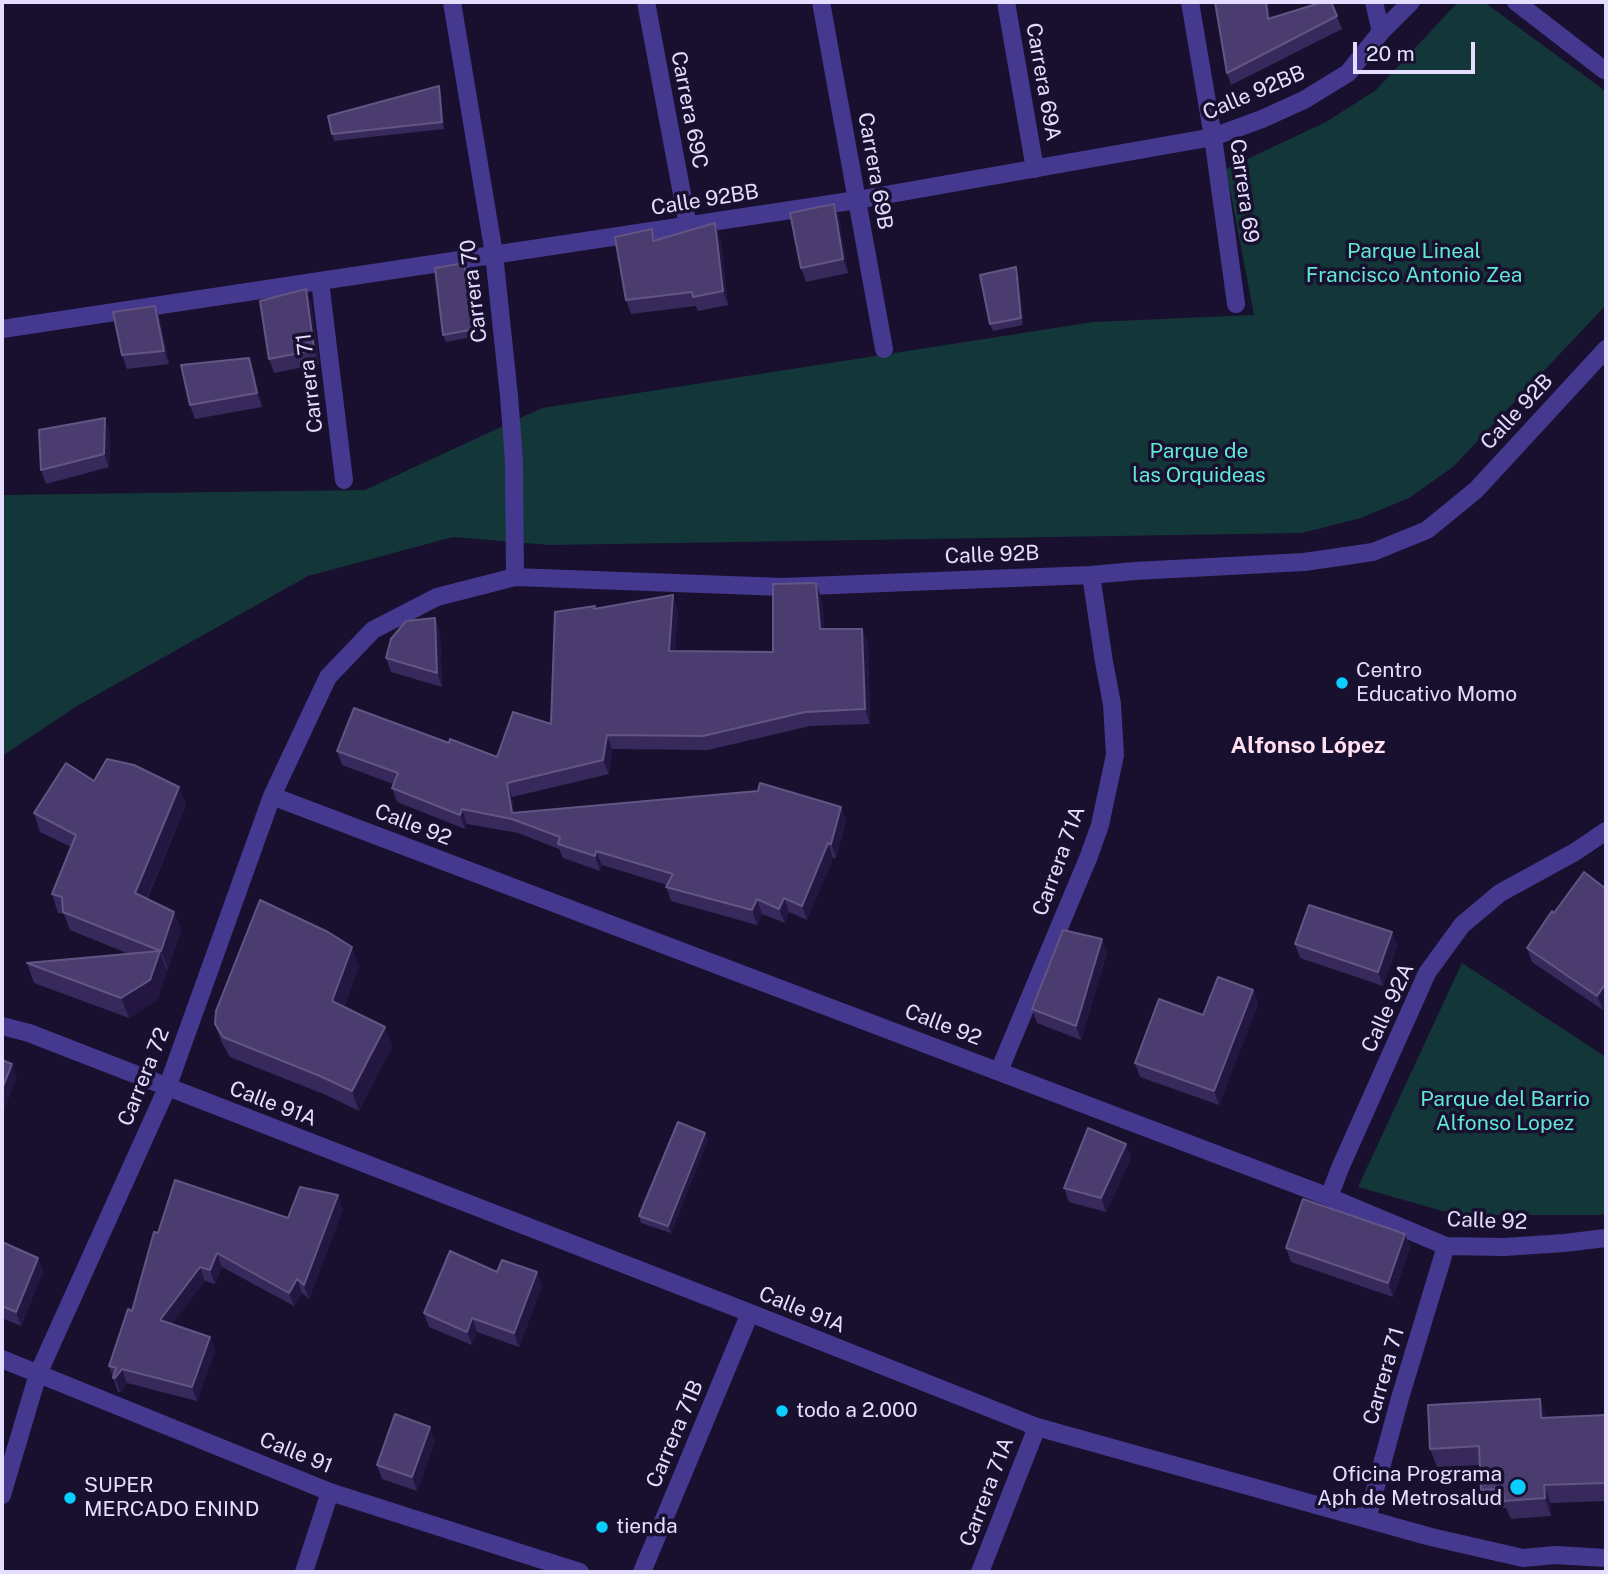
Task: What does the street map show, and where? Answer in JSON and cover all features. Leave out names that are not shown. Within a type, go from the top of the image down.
[{"type":"street","name":"Carrera 70","points":[[452,2],[494,254],[515,483],[515,577]]},
{"type":"street","name":"Carrera 69C","points":[[646,2],[688,226]]},
{"type":"street","name":"Carrera 69B","points":[[821,2],[884,349]]},
{"type":"street","name":"Carrera 69A","points":[[1006,2],[1035,169]]},
{"type":"street","name":"Carrera 69","points":[[1190,2],[1237,304]]},
{"type":"street","points":[[1374,2],[1381,32]]},
{"type":"street","name":"Calle 92BB","points":[[2,329],[857,200],[1213,137],[1304,100],[1348,72],[1381,32],[1411,2]]},
{"type":"street","points":[[1516,2],[1605,69]]},
{"type":"street","name":"Carrera 71","points":[[320,281],[344,480]]},
{"type":"street","name":"Calle 92B","points":[[328,677],[373,630],[437,597],[515,577],[782,587],[1091,575],[1135,570],[1304,562],[1373,552],[1427,530],[1476,490],[1606,349]]},
{"type":"street","name":"Carrera 71A","points":[[999,1071],[1089,856],[1100,825],[1115,755],[1112,704],[1091,575]]},
{"type":"street","name":"Carrera 72","points":[[2,1495],[38,1374],[167,1087],[272,796],[328,677]]},
{"type":"street","name":"Calle 92","points":[[272,796],[1329,1196],[1446,1246],[1564,1244],[1606,1237]]},
{"type":"street","name":"Calle 92A","points":[[1329,1196],[1427,972],[1462,925],[1500,893],[1576,852],[1606,831]]},
{"type":"street","name":"Calle 91A","points":[[2,1026],[29,1033],[1037,1427],[1432,1537],[1523,1558],[1555,1555],[1606,1558]]},
{"type":"street","name":"Carrera 71","points":[[1367,1518],[1446,1246]]},
{"type":"street","name":"Carrera 71B","points":[[642,1572],[750,1314]]},
{"type":"street","name":"Calle 91","points":[[2,1359],[330,1492],[580,1572]]},
{"type":"street","name":"Carrera 71A","points":[[980,1572],[1037,1427]]},
{"type":"street","points":[[304,1572],[330,1492]]},
{"type":"green space","name":"Parque Lineal Francisco Antonio Zea","points":[[1458,2],[1484,2],[1606,89],[1606,305],[1453,467],[1409,498],[1361,518],[1302,533],[550,545],[453,537],[308,576],[77,706],[2,756],[2,495],[365,490],[542,408],[1093,322],[1254,315],[1226,169],[1326,122],[1376,90]]},
{"type":"green space","name":"Parque del Barrio Alfonso Lopez","points":[[1462,963],[1606,1057],[1606,1213],[1457,1215],[1358,1187]]},
{"type":"building","points":[[1215,2],[1266,2],[1268,19],[1331,2],[1337,16],[1227,73]]},
{"type":"building","points":[[439,86],[442,122],[332,134],[328,116]]},
{"type":"building","points":[[834,204],[843,259],[801,268],[790,213]]},
{"type":"building","points":[[715,223],[723,291],[693,297],[692,292],[626,300],[615,237],[652,229],[653,241]]},
{"type":"building","points":[[464,263],[474,329],[443,335],[435,268]]},
{"type":"building","points":[[1016,267],[1021,318],[990,324],[980,275]]},
{"type":"building","points":[[306,289],[314,350],[269,359],[260,301]]},
{"type":"building","points":[[155,306],[164,351],[122,355],[113,312]]},
{"type":"building","points":[[249,358],[257,393],[190,405],[181,365]]},
{"type":"building","points":[[105,418],[104,454],[41,470],[39,430]]},
{"type":"building","points":[[816,583],[820,629],[862,629],[865,709],[805,712],[703,736],[607,735],[603,760],[507,783],[512,813],[758,791],[760,783],[841,807],[831,844],[828,843],[802,906],[784,898],[779,909],[757,899],[752,910],[666,887],[673,874],[596,851],[595,856],[558,844],[560,837],[512,819],[462,809],[460,815],[392,788],[398,773],[337,751],[354,708],[449,743],[450,739],[497,757],[513,712],[551,724],[555,612],[595,606],[594,609],[673,595],[669,651],[773,652],[773,584]]},
{"type":"building","points":[[435,618],[437,673],[386,658],[391,639],[406,621]]},
{"type":"building","points":[[107,759],[134,765],[179,787],[135,893],[174,912],[161,951],[63,912],[62,897],[52,894],[76,835],[34,813],[66,763],[94,781]]},
{"type":"building","points":[[1584,872],[1606,889],[1606,983],[1597,996],[1527,948],[1552,911],[1554,913]]},
{"type":"building","points":[[260,900],[328,932],[352,947],[332,1001],[385,1027],[352,1091],[223,1037],[215,1024],[216,1011]]},
{"type":"building","points":[[1309,905],[1392,932],[1378,972],[1295,944]]},
{"type":"building","points":[[1063,930],[1102,939],[1076,1026],[1032,1009]]},
{"type":"building","points":[[160,951],[150,980],[121,998],[27,963]]},
{"type":"building","points":[[1218,977],[1253,990],[1214,1091],[1135,1063],[1159,999],[1203,1015]]},
{"type":"building","points":[[2,1060],[12,1064],[2,1089]]},
{"type":"building","points":[[678,1122],[705,1133],[668,1226],[639,1216]]},
{"type":"building","points":[[1088,1128],[1126,1144],[1101,1198],[1064,1188]]},
{"type":"building","points":[[175,1180],[288,1218],[300,1187],[338,1195],[304,1285],[297,1279],[289,1293],[217,1253],[210,1270],[200,1267],[160,1320],[210,1337],[192,1387],[122,1369],[113,1378],[116,1368],[109,1366],[128,1309],[132,1311],[154,1232],[158,1233]]},
{"type":"building","points":[[1303,1199],[1405,1234],[1388,1283],[1286,1248]]},
{"type":"building","points":[[2,1242],[38,1258],[16,1312],[2,1306]]},
{"type":"building","points":[[450,1251],[497,1272],[502,1260],[537,1272],[514,1333],[472,1318],[467,1332],[424,1313]]},
{"type":"building","points":[[1540,1399],[1541,1418],[1606,1415],[1606,1483],[1544,1485],[1545,1498],[1504,1501],[1503,1489],[1481,1490],[1479,1446],[1430,1449],[1428,1405]]},
{"type":"building","points":[[395,1414],[430,1427],[412,1477],[377,1465]]},
{"type":"place","name":"Centro Educativo Momo","points":[[1342,683]]},
{"type":"place","name":"todo a 2.000","points":[[782,1411]]},
{"type":"place","name":"Oficina Programa Aph de Metrosalud","points":[[1518,1487]]},
{"type":"place","name":"SUPER MERCADO ENIND","points":[[70,1498]]},
{"type":"place","name":"tienda","points":[[602,1527]]},
{"type":"district","name":"Alfonso López","points":[[1308,746]]},
{"type":"park label","name":"Parque de las Orquideas","points":[[1199,464]]}]
